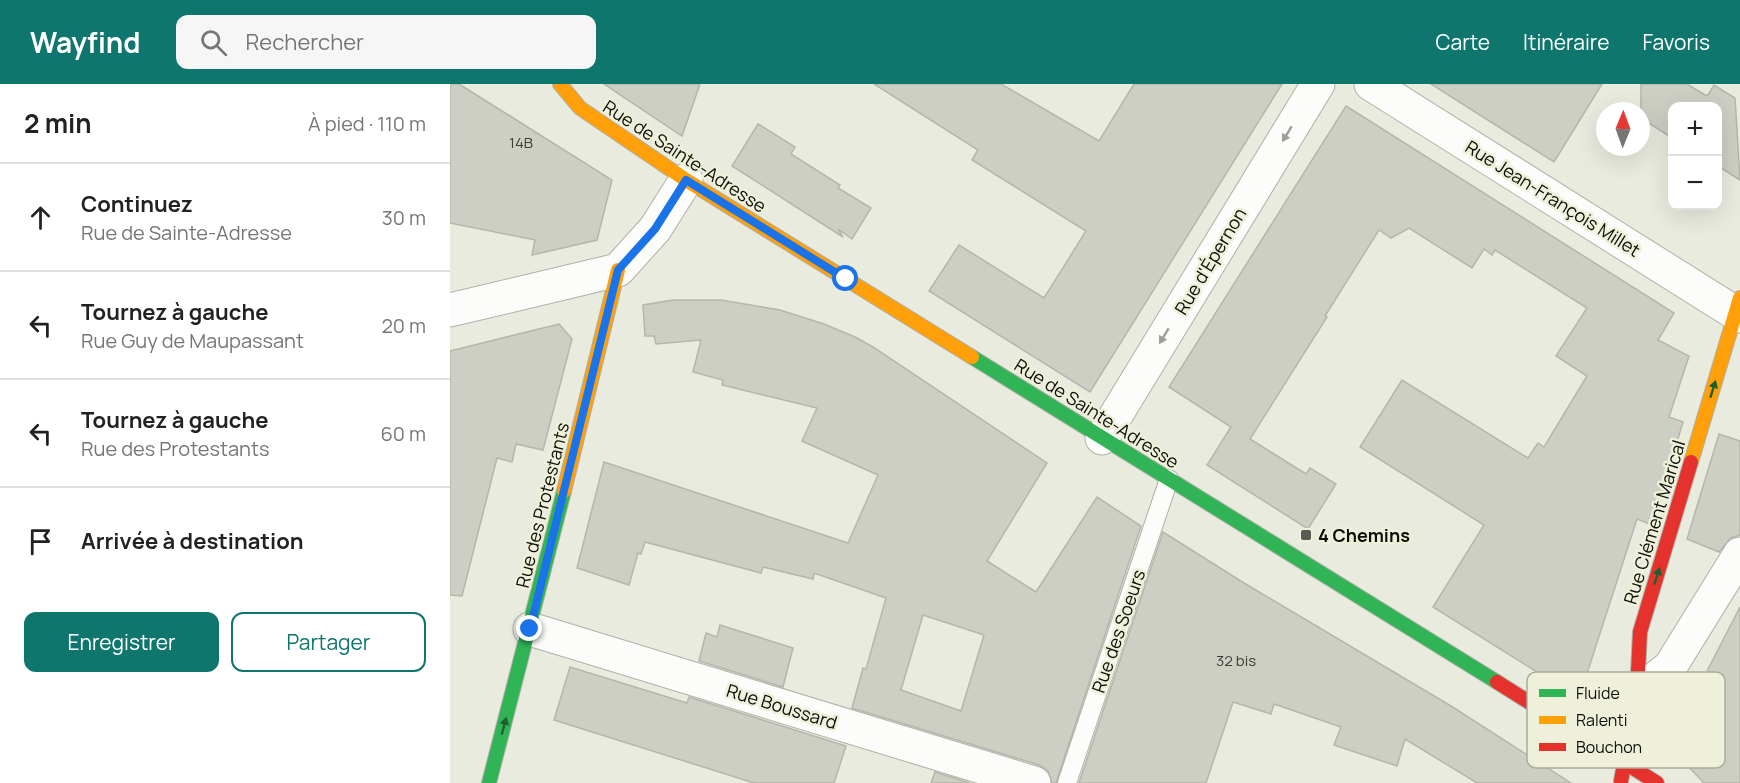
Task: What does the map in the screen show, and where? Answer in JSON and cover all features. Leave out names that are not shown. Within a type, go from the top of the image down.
[{"type":"main road","name":"Rue de Sainte-Adresse","points":[[560,84],[580,108],[686,180],[1527,700]]},
{"type":"main road","name":"Rue des Protestants","points":[[489,783],[530,629],[618,270]]},
{"type":"main road","name":"Rue Clément Marical","points":[[1638,672],[1640,632],[1738,309]]},
{"type":"main road","name":"Rue Clément Marical","points":[[1621,783],[1624,768]]},
{"type":"main road","name":"Rue de Sainte-Adresse","points":[[1635,768],[1657,783]]},
{"type":"street","name":"Rue d'Épernon","points":[[1102,438],[1318,84]]},
{"type":"street","name":"Rue Jean-François Millet","points":[[1371,84],[1738,309]]},
{"type":"street","points":[[450,310],[618,270],[655,229],[686,180]]},
{"type":"street","points":[[1663,672],[1670,666],[1740,554]]},
{"type":"street","name":"Rue Boussard","points":[[530,629],[1034,783]]},
{"type":"lane","name":"Rue des Soeurs","points":[[1067,783],[1169,479]]},
{"type":"building","points":[[450,84],[459,84],[612,180],[597,240],[532,255],[535,240],[450,223]]},
{"type":"building","points":[[604,84],[700,84],[682,136]]},
{"type":"building","points":[[874,84],[1001,84],[1099,141],[1134,84],[1282,84],[1090,392],[929,291],[959,245],[1044,298],[1086,231],[972,160],[978,150]]},
{"type":"building","points":[[1431,84],[1602,84],[1554,162]]},
{"type":"building","points":[[1641,84],[1687,84],[1705,95],[1708,95],[1714,85],[1735,98],[1740,180],[1722,169],[1722,102],[1668,102],[1668,135],[1650,124],[1650,102],[1641,102]]},
{"type":"building","points":[[1346,106],[1674,313],[1658,340],[1689,356],[1669,417],[1683,422],[1652,525],[1637,519],[1588,672],[1537,672],[1433,607],[1484,525],[1360,447],[1402,380],[1528,458],[1538,443],[1544,447],[1587,376],[1556,356],[1587,308],[1495,250],[1492,255],[1484,249],[1472,268],[1409,228],[1391,238],[1379,230],[1250,439],[1306,474],[1310,468],[1336,484],[1308,529],[1207,465],[1231,427],[1169,387]]},
{"type":"building","points":[[758,124],[795,147],[791,154],[840,185],[838,188],[871,208],[852,239],[838,229],[843,237],[732,166]]},
{"type":"building","points":[[673,300],[721,300],[780,310],[824,324],[873,347],[1047,463],[987,561],[1036,592],[1097,497],[1141,526],[1056,783],[1052,783],[1048,771],[1039,765],[852,708],[863,668],[866,669],[886,598],[814,573],[813,579],[763,567],[761,573],[645,542],[641,554],[638,553],[629,585],[577,568],[604,462],[848,543],[878,475],[802,441],[817,408],[722,385],[723,380],[693,372],[701,340],[656,344],[654,336],[645,336],[643,305]],"holes":[[[923,615],[984,635],[961,711],[901,690]]]},
{"type":"building","points":[[559,324],[572,339],[543,450],[516,444],[512,462],[497,458],[462,596],[450,595],[450,351]]},
{"type":"building","points":[[1719,434],[1740,441],[1740,535],[1731,538],[1719,552],[1687,539]]},
{"type":"building","points":[[1163,532],[1451,706],[1527,755],[1527,768],[1548,768],[1571,783],[1477,783],[1405,739],[1397,766],[1334,745],[1341,727],[1274,704],[1271,714],[1233,702],[1206,783],[1079,783]]},
{"type":"building","points":[[1740,607],[1740,783],[1704,783],[1690,768],[1725,768],[1725,672],[1707,672]]},
{"type":"building","points":[[720,625],[793,648],[783,687],[699,661],[706,633],[717,637]]},
{"type":"building","points":[[570,667],[687,703],[689,697],[846,746],[834,783],[754,783],[554,720]]},
{"type":"building","points":[[935,772],[970,783],[931,783]]},
{"type":"traffic: fast","points":[[972,357],[1497,682]]},
{"type":"traffic: fast","points":[[489,783],[564,491]]},
{"type":"traffic: slow","points":[[560,84],[580,108],[686,180],[972,357]]},
{"type":"traffic: slow","points":[[564,491],[618,270]]},
{"type":"traffic: slow","points":[[1691,462],[1740,298]]},
{"type":"traffic: jam","points":[[1638,672],[1640,632],[1691,462]]},
{"type":"traffic: jam","points":[[1497,682],[1527,701]]},
{"type":"traffic: jam","points":[[1621,781],[1623,768]]},
{"type":"traffic: jam","points":[[1633,768],[1657,783]]},
{"type":"place","name":"4 Chemins","points":[[1306,535]]},
{"type":"route","points":[[530,629],[618,270],[655,229],[686,180],[846,279]]}]
